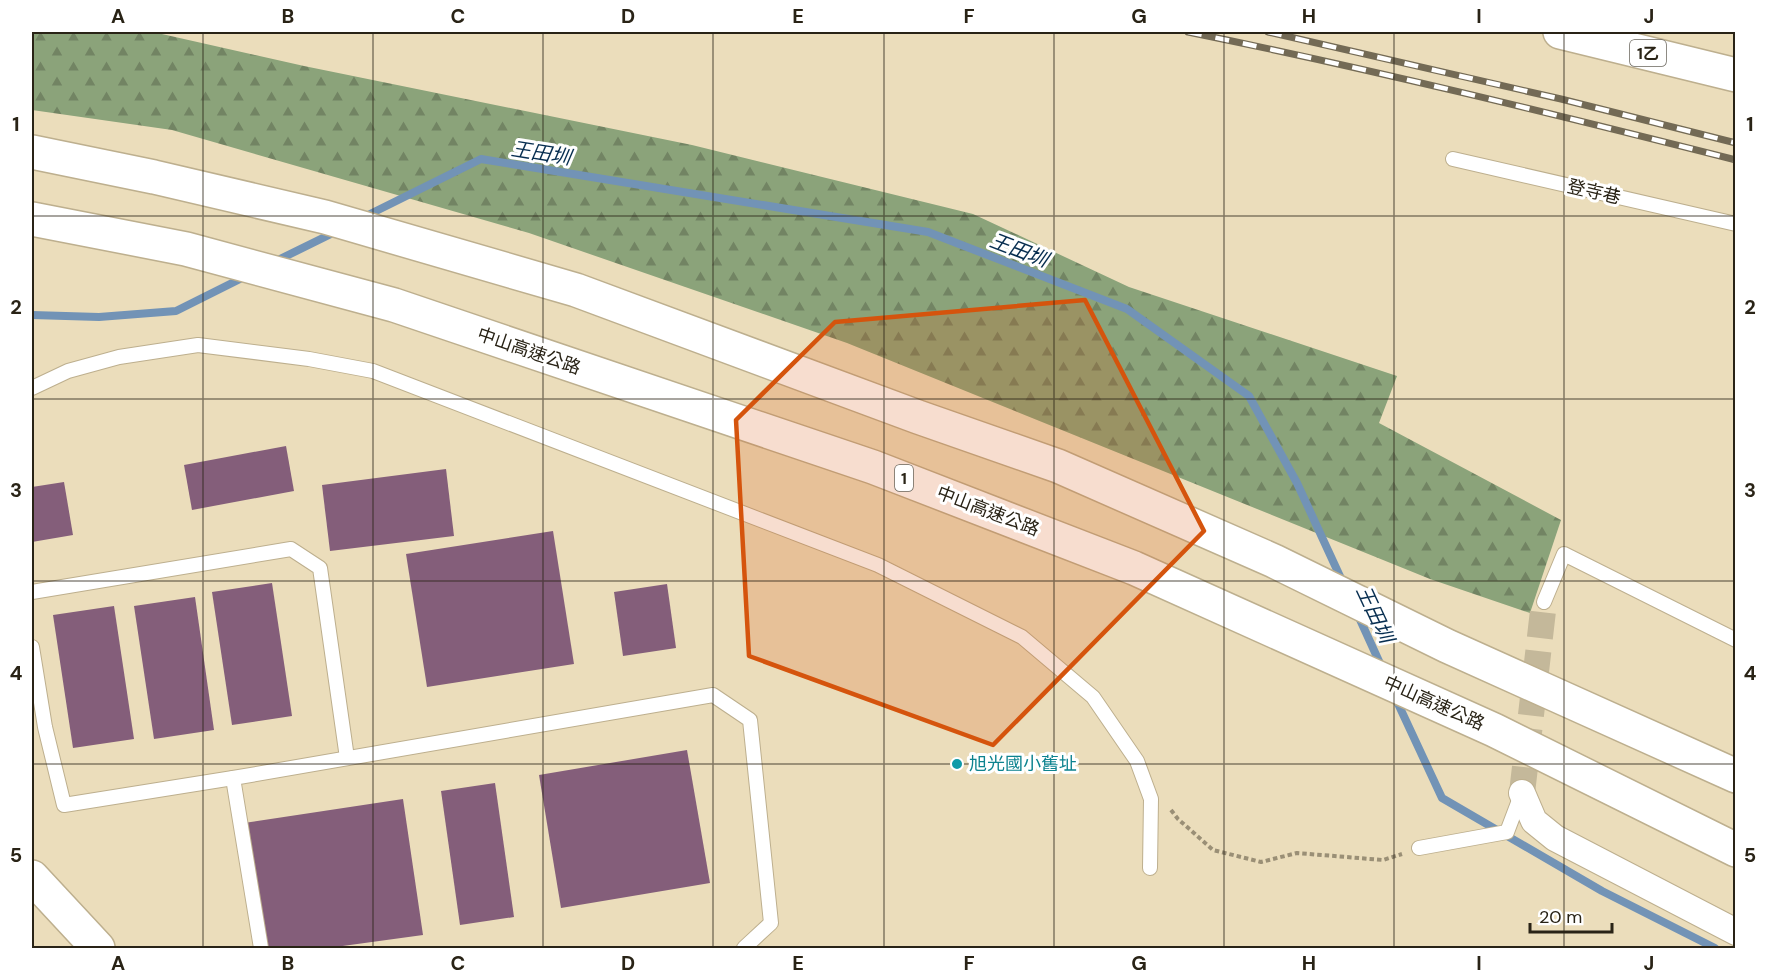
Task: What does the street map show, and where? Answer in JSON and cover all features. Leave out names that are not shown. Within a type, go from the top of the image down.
[{"type":"main road","name":"1乙","points":[[1560,32],[1736,75]]},
{"type":"main road","points":[[32,152],[154,177],[325,217],[576,291],[1058,466],[1274,561],[1447,645],[1736,776]]},
{"type":"main road","name":"中山高速公路","points":[[32,219],[186,249],[394,304],[873,466],[1134,568],[1494,730],[1736,850]]},
{"type":"main road","points":[[32,877],[98,948]]},
{"type":"street","points":[[1522,793],[1534,821],[1555,838],[1736,932]]},
{"type":"lane","name":"登寺巷","points":[[1453,159],[1736,224]]},
{"type":"lane","points":[[32,388],[68,371],[119,357],[198,345],[309,359],[373,371],[878,565],[1022,637],[1093,697],[1137,761],[1151,799],[1150,868]]},
{"type":"lane","points":[[32,592],[291,549],[320,568],[347,758]]},
{"type":"lane","points":[[1544,602],[1564,554],[1736,640]]},
{"type":"lane","points":[[32,646],[45,727],[64,805],[713,695],[750,720],[771,923],[744,948]]},
{"type":"lane","points":[[233,778],[261,948]]},
{"type":"lane","points":[[1419,848],[1507,832],[1522,793]]},
{"type":"path","points":[[1171,810],[1213,850],[1261,862],[1297,854],[1383,860],[1419,848]]},
{"type":"highlighted area","points":[[1085,300],[1204,531],[993,745],[749,656],[736,420],[835,322]]},
{"type":"green space","points":[[32,32],[153,32],[304,66],[692,145],[973,214],[1129,287],[1397,376],[1379,423],[1561,520],[1530,613],[1430,579],[847,343],[529,233],[172,130],[32,110]]},
{"type":"building","points":[[286,446],[294,491],[192,510],[184,465]]},
{"type":"building","points":[[446,469],[454,536],[330,551],[322,485]]},
{"type":"building","points":[[64,482],[73,535],[32,542],[32,487]]},
{"type":"building","points":[[553,531],[574,664],[427,687],[406,554]]},
{"type":"building","points":[[272,583],[292,716],[232,725],[212,592]]},
{"type":"building","points":[[667,584],[676,648],[623,656],[614,592]]},
{"type":"building","points":[[195,597],[214,730],[154,739],[134,606]]},
{"type":"building","points":[[114,606],[134,739],[73,748],[53,615]]},
{"type":"building","points":[[687,750],[710,883],[561,908],[539,775]]},
{"type":"building","points":[[495,783],[514,917],[460,925],[441,791]]},
{"type":"building","points":[[403,799],[423,935],[328,948],[263,948],[244,823]]},
{"type":"waterway","name":"王田圳","points":[[362,218],[481,159],[928,232],[1127,309],[1249,396],[1297,483],[1344,585]]},
{"type":"waterway","name":"王田圳","points":[[274,262],[337,231]]},
{"type":"waterway","name":"王田圳","points":[[32,315],[99,317],[176,311],[246,276]]},
{"type":"waterway","name":"王田圳","points":[[1357,613],[1383,670]]},
{"type":"waterway","name":"王田圳","points":[[1394,695],[1442,798],[1602,891],[1715,948]]},
{"type":"tunnel","points":[[1522,793],[1544,602]]},
{"type":"railway","points":[[1188,32],[1325,61],[1736,160]]},
{"type":"railway","points":[[1268,32],[1561,99],[1736,143]]},
{"type":"place","name":"旭光國小舊址","points":[[957,764]]}]
